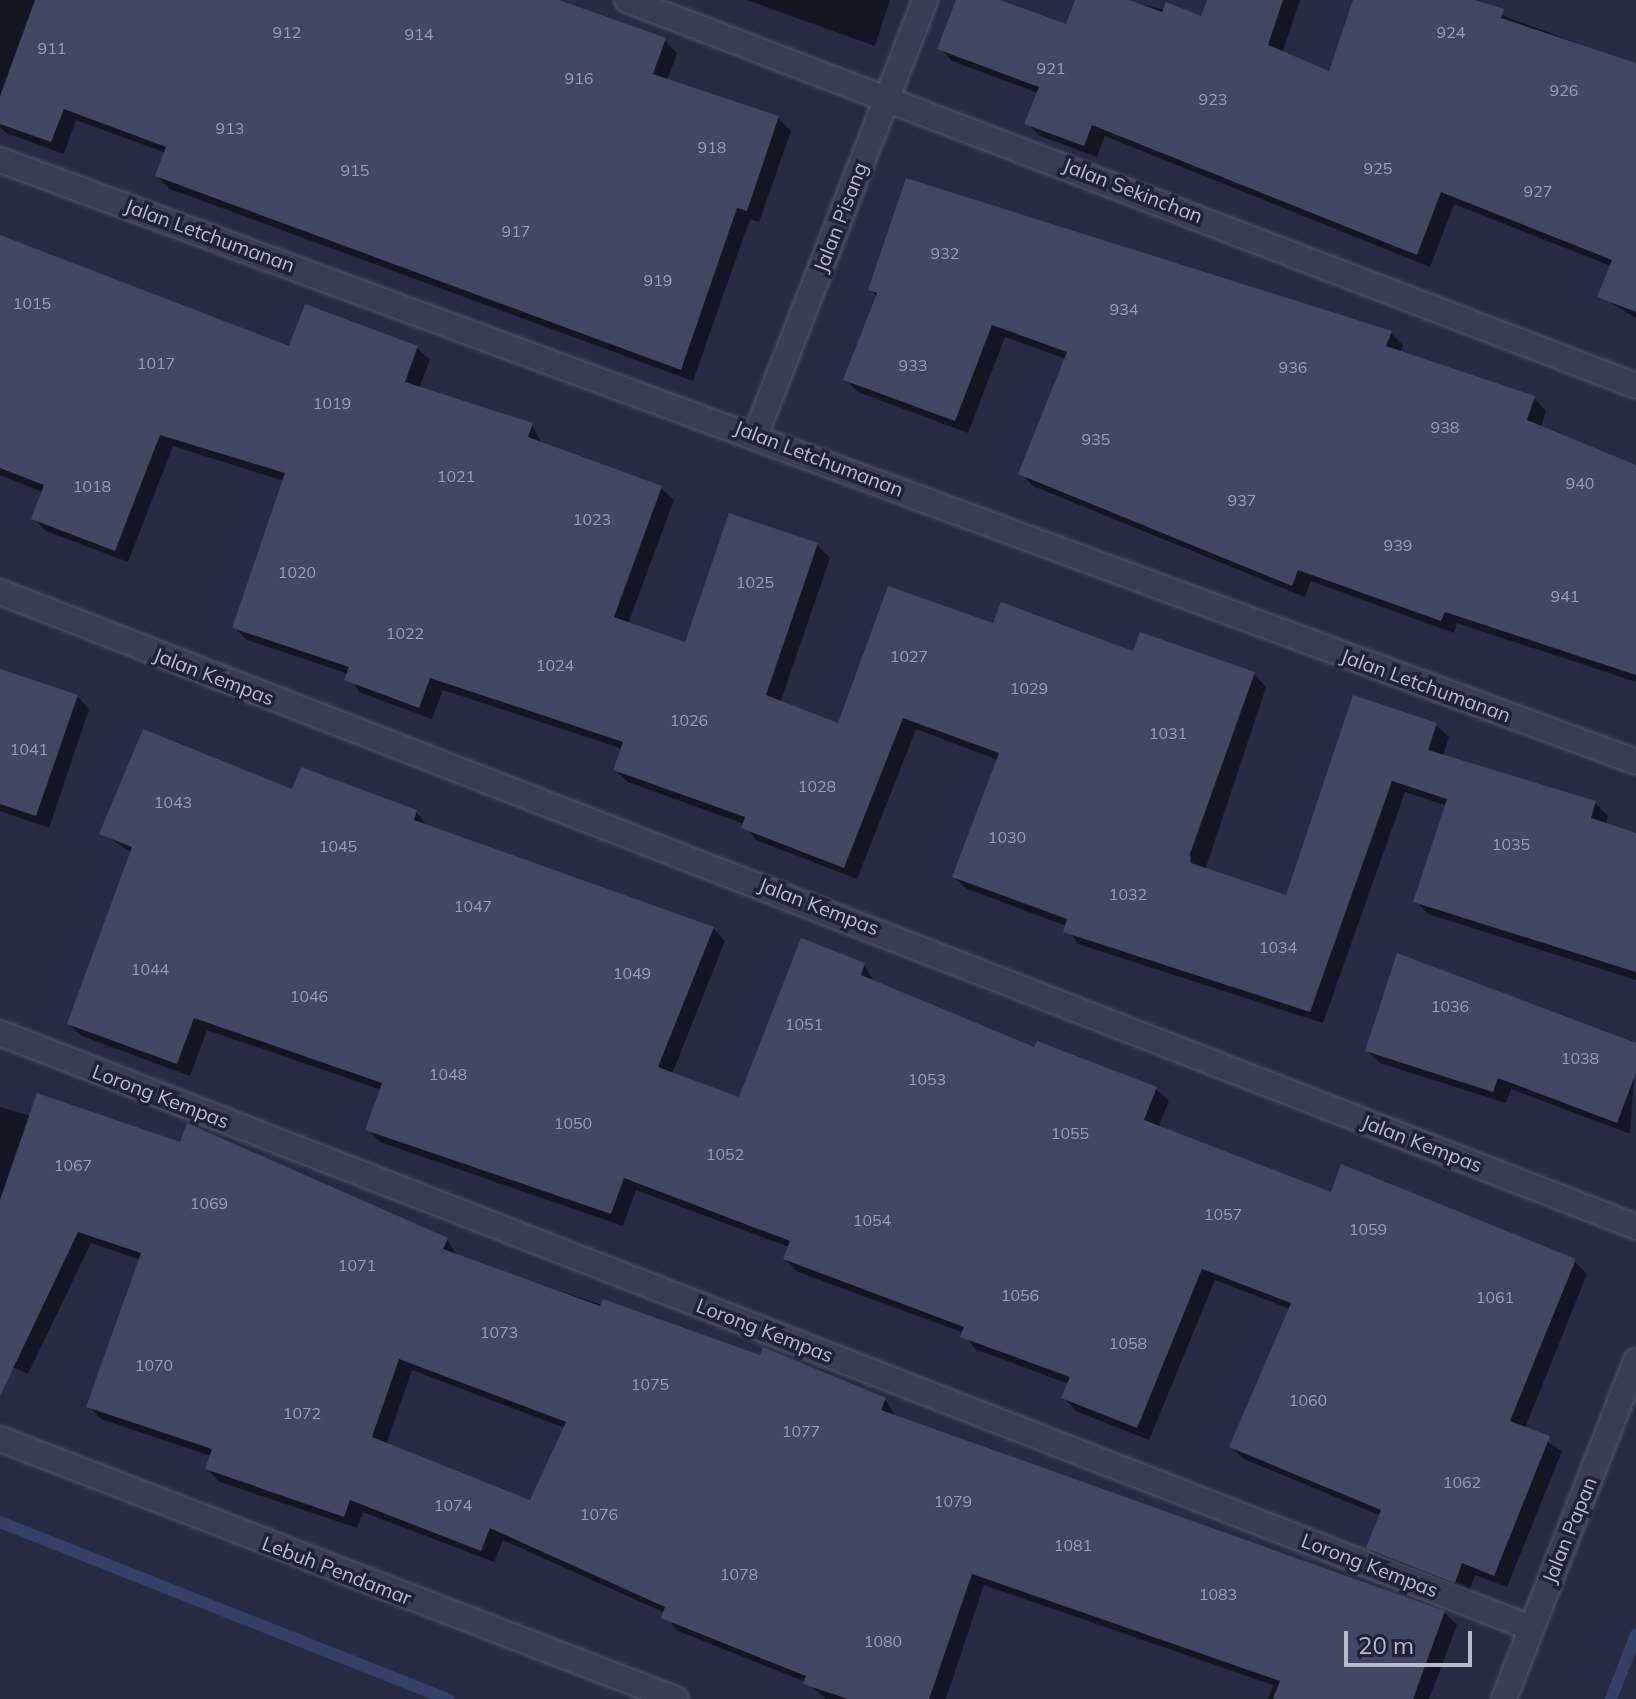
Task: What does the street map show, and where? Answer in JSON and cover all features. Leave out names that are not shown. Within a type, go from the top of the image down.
[{"type":"street","name":"Jalan Sekinchan","points":[[627,0],[888,94],[1636,386]]},
{"type":"street","name":"Jalan Pisang","points":[[756,434],[925,0]]},
{"type":"street","name":"Jalan Letchumanan","points":[[0,160],[756,434],[1636,762]]},
{"type":"street","name":"Jalan Kempas","points":[[0,592],[1636,1227]]},
{"type":"street","name":"Lorong Kempas","points":[[0,1033],[1531,1628]]},
{"type":"street","name":"Jalan Papan","points":[[1504,1699],[1636,1361]]},
{"type":"street","name":"Lebuh Pendamar","points":[[0,1439],[676,1699]]},
{"type":"building","points":[[35,0],[559,0],[666,38],[653,74],[779,116],[747,211],[737,208],[681,370],[155,176],[166,147],[64,109],[51,142],[0,124],[0,96]]},
{"type":"building","points":[[956,0],[1000,0],[1066,24],[1075,0],[1129,0],[1162,12],[1166,2],[1201,16],[1207,0],[1283,0],[1268,45],[1329,71],[1353,0],[1475,0],[1504,9],[1501,18],[1636,63],[1636,312],[1597,297],[1612,260],[1441,192],[1417,255],[1092,125],[1084,146],[1024,124],[1039,87],[937,49]]},
{"type":"building","points":[[906,178],[1392,331],[1386,346],[1535,396],[1527,420],[1636,465],[1636,675],[1445,612],[1441,621],[1298,570],[1292,586],[1018,474],[1067,352],[992,325],[955,421],[843,380],[877,293],[868,290]]},
{"type":"building","points":[[0,235],[289,346],[305,304],[418,346],[405,382],[533,423],[528,437],[662,486],[614,617],[685,642],[729,513],[818,543],[766,695],[838,723],[888,586],[993,623],[1001,602],[1133,651],[1140,632],[1255,672],[1190,854],[1191,863],[1286,895],[1353,695],[1437,723],[1428,750],[1596,801],[1591,818],[1636,833],[1636,972],[1413,902],[1447,799],[1392,781],[1310,1012],[1063,932],[1067,919],[952,877],[999,753],[903,718],[844,868],[741,828],[745,817],[613,770],[623,742],[430,678],[419,708],[344,680],[349,667],[232,628],[285,473],[160,435],[115,551],[31,519],[44,485],[0,468]]},
{"type":"building","points":[[0,669],[78,695],[36,816],[0,804]]},
{"type":"building","points":[[143,729],[292,789],[301,767],[417,810],[414,820],[714,927],[658,1067],[739,1097],[801,938],[865,963],[861,975],[1034,1047],[1037,1041],[1157,1087],[1144,1120],[1331,1192],[1341,1164],[1576,1259],[1510,1421],[1550,1436],[1494,1576],[1462,1563],[1455,1583],[1366,1548],[1381,1510],[1229,1447],[1291,1303],[1202,1269],[1137,1428],[1061,1398],[1070,1377],[960,1337],[964,1327],[783,1259],[790,1241],[624,1178],[611,1214],[365,1130],[382,1083],[194,1018],[177,1064],[67,1024],[132,847],[99,834]]},
{"type":"building","points":[[1397,953],[1636,1043],[1636,1073],[1617,1123],[1498,1078],[1493,1092],[1365,1051]]},
{"type":"building","points":[[37,1093],[180,1142],[187,1123],[448,1238],[443,1249],[600,1306],[603,1299],[760,1355],[763,1347],[886,1398],[881,1410],[1445,1611],[1413,1699],[1273,1699],[1280,1681],[972,1574],[929,1699],[848,1699],[803,1684],[806,1676],[661,1618],[665,1607],[490,1528],[481,1551],[350,1500],[344,1517],[205,1469],[212,1449],[86,1407],[141,1253],[78,1232],[0,1396],[0,1200]],"holes":[[[399,1359],[566,1422],[530,1500],[372,1437]]]},
{"type":"waterway","points":[[0,1522],[448,1699]]},
{"type":"waterway","points":[[1611,1699],[1636,1635]]}]
